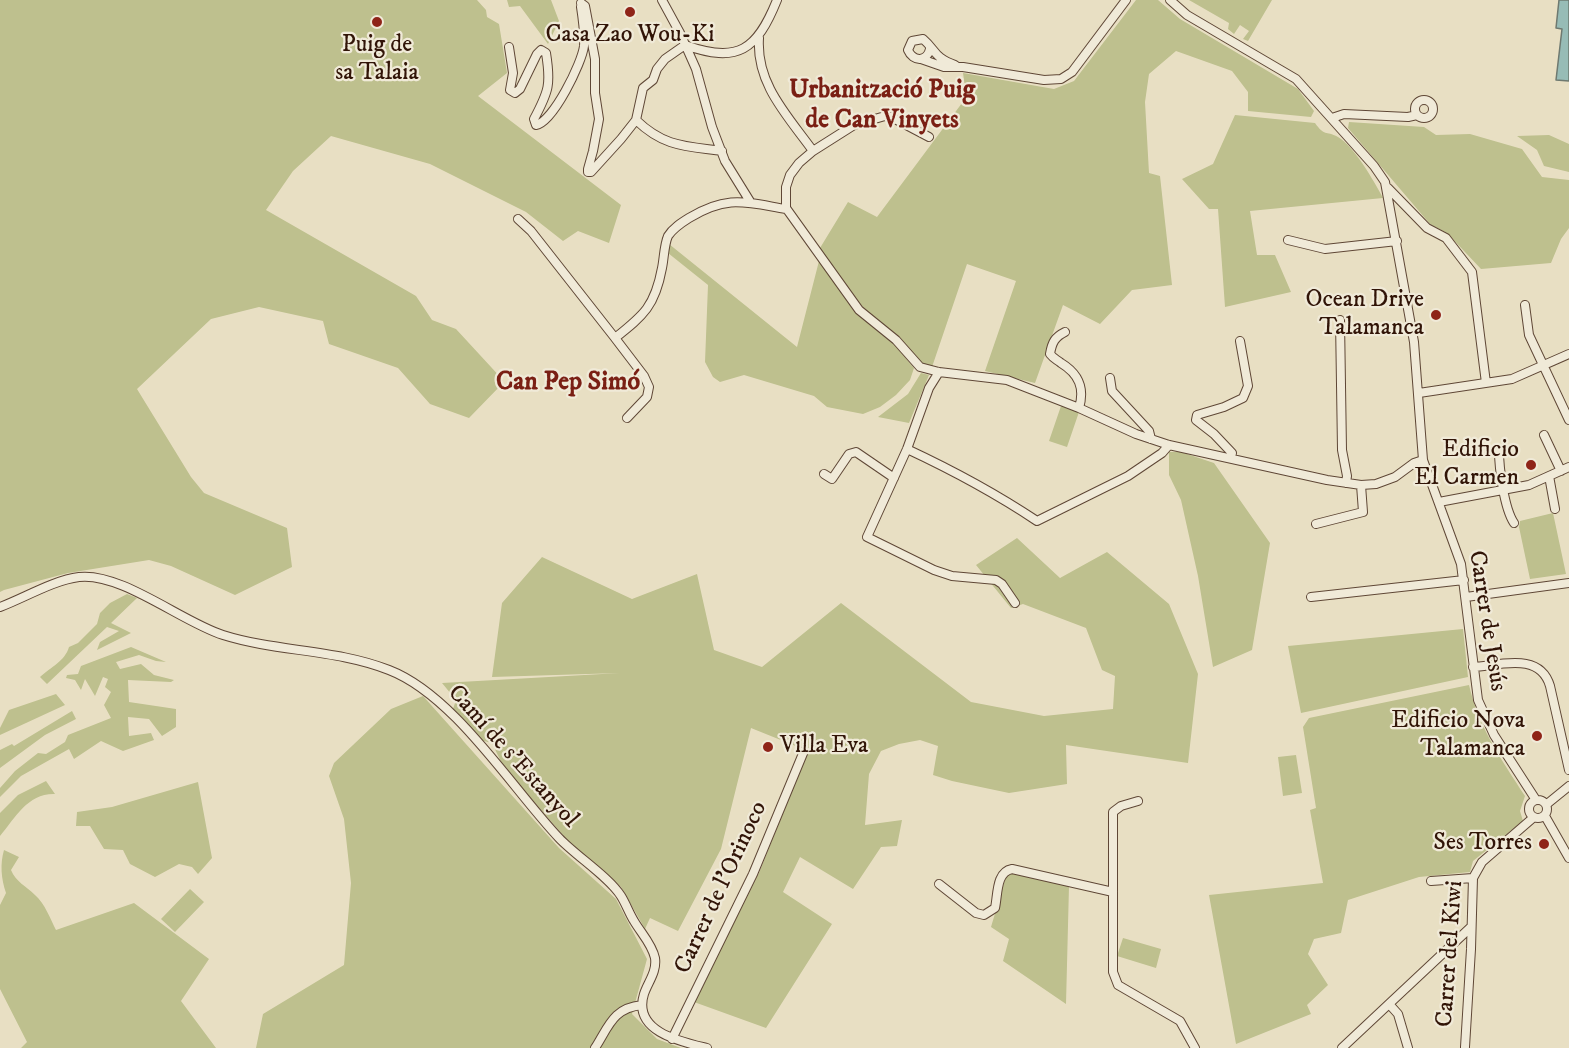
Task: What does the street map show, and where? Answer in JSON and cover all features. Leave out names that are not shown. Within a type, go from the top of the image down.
[{"type":"street","points":[[662,0],[696,69],[712,127],[722,151],[751,203]]},
{"type":"street","points":[[777,0],[759,38],[758,55],[762,74],[769,88],[813,151]]},
{"type":"street","points":[[963,67],[944,67],[915,59],[908,50],[912,41],[923,39],[928,43],[930,49],[946,62],[963,67],[1052,81],[1066,77],[1126,0]]},
{"type":"street","points":[[1170,0],[1187,15],[1296,79],[1374,166],[1388,188],[1427,228],[1446,238],[1472,272],[1486,383]]},
{"type":"street","points":[[580,2],[585,6],[590,29],[599,119],[588,171],[591,172],[636,120],[643,88],[653,80],[657,69],[665,59],[686,45],[717,54],[738,52],[759,38]]},
{"type":"street","points":[[509,47],[513,73],[510,90],[515,93],[520,89],[537,54],[541,50],[546,52],[548,84],[546,98],[534,119],[536,125],[542,124],[558,104],[584,47],[580,2]]},
{"type":"street","points":[[921,60],[926,57],[930,49]]},
{"type":"street","points":[[1332,118],[1344,114],[1408,117],[1418,115]]},
{"type":"street","points":[[929,137],[885,116],[854,125],[813,151],[799,163],[790,175],[785,199],[786,209],[859,310],[896,340],[920,367],[939,372],[1007,380],[1169,445],[1361,486],[1386,482],[1414,463],[1424,460]]},
{"type":"street","points":[[636,120],[666,142],[722,151]]},
{"type":"street","name":"Carrer de Jesús","points":[[1388,188],[1414,342],[1424,460],[1461,564],[1478,700],[1484,717],[1536,800]]},
{"type":"street","points":[[615,338],[648,310],[658,291],[667,238],[676,226],[701,211],[724,202],[751,203],[786,209]]},
{"type":"street","points":[[518,219],[531,231],[644,376],[650,387],[647,397],[627,418]]},
{"type":"street","points":[[1288,240],[1325,249],[1397,241]]},
{"type":"street","points":[[1525,305],[1529,335],[1569,420]]},
{"type":"street","points":[[1340,320],[1342,450],[1347,476],[1346,483]]},
{"type":"street","points":[[1065,332],[1056,337],[1051,345],[1050,354],[1063,363],[1082,386],[1083,395],[1079,408]]},
{"type":"street","points":[[1231,457],[1232,453],[1214,434],[1196,420],[1197,415],[1224,407],[1243,398],[1248,386],[1240,341]]},
{"type":"street","points":[[1419,393],[1512,379],[1569,354]]},
{"type":"street","points":[[939,372],[929,388],[907,449],[867,537],[934,570],[952,576],[996,580],[1002,584],[1015,603]]},
{"type":"street","points":[[1110,378],[1112,390],[1149,431],[1151,439]]},
{"type":"street","points":[[1544,435],[1561,471]]},
{"type":"street","points":[[907,449],[952,470],[1037,521],[1128,476],[1162,453],[1169,445]]},
{"type":"street","points":[[1499,450],[1510,517],[1514,523]]},
{"type":"street","points":[[824,474],[832,479],[849,454],[856,452],[894,478]]},
{"type":"street","points":[[1439,502],[1529,485],[1569,467]]},
{"type":"street","points":[[1549,476],[1555,509]]},
{"type":"street","points":[[1316,524],[1363,512],[1361,486]]},
{"type":"street","name":"Camí de s'Estanyol","points":[[0,607],[67,580],[94,577],[136,592],[192,622],[226,636],[245,642],[350,658],[378,666],[403,677],[449,710],[561,840],[619,893],[635,923],[650,944],[655,958],[654,971],[644,992],[642,1005]]},
{"type":"street","points":[[1311,597],[1464,580]]},
{"type":"street","points":[[1466,597],[1569,583]]},
{"type":"street","points":[[1473,667],[1526,663],[1542,670],[1550,686],[1569,770]]},
{"type":"street","name":"Carrer de l'Orinoco","points":[[672,1039],[753,874],[804,751]]},
{"type":"street","points":[[1547,804],[1569,786]]},
{"type":"street","points":[[1536,800],[1542,800],[1547,804],[1548,810],[1545,816],[1534,817],[1530,813],[1529,806],[1536,800]]},
{"type":"street","points":[[1138,801],[1121,806],[1113,812],[1113,972],[1118,985],[1180,1021],[1195,1048]]},
{"type":"street","points":[[1545,816],[1569,858]]},
{"type":"street","name":"Carrer del Kiwi","points":[[1465,1047],[1473,878],[1482,862],[1534,817]]},
{"type":"street","points":[[939,884],[976,913],[984,915],[995,908],[1001,875],[1006,870],[1012,869],[1113,892]]},
{"type":"street","points":[[1431,881],[1473,878]]},
{"type":"street","points":[[1343,1048],[1471,927]]},
{"type":"street","points":[[1389,1004],[1398,1014],[1408,1048]]},
{"type":"street","points":[[595,1048],[618,1013],[628,1007],[642,1005],[646,1017],[654,1028],[672,1039],[707,1048]]},
{"type":"green space","points":[[0,0],[477,0],[486,10],[487,17],[499,24],[507,73],[478,96],[621,205],[609,243],[578,231],[563,241],[526,212],[430,164],[331,136],[293,171],[266,210],[416,296],[432,320],[456,329],[503,380],[503,383],[469,418],[430,404],[398,368],[329,344],[323,321],[259,307],[211,319],[137,389],[191,477],[204,493],[287,528],[292,567],[235,595],[171,566],[149,560],[68,573],[0,592]]},
{"type":"green space","points":[[507,0],[551,0],[559,21],[548,44],[520,6],[509,7]]},
{"type":"green space","points":[[1136,0],[1158,0],[1180,19],[1298,89],[1314,111],[1311,117],[1248,111],[1248,92],[1232,71],[1176,51],[1149,74],[1145,102],[1149,173],[1160,176],[1172,285],[1132,290],[1100,324],[1063,305],[1035,383],[985,371],[1016,281],[967,264],[932,367],[920,362],[902,340],[855,299],[820,248],[848,202],[877,217],[962,103],[966,94],[963,73],[1054,89],[1074,81]]},
{"type":"green space","points":[[1189,0],[1272,0],[1248,41],[1243,39],[1249,31],[1240,25],[1234,34],[1228,29],[1229,23]]},
{"type":"green space","points":[[1235,115],[1315,123],[1323,132],[1338,137],[1351,148],[1383,198],[1250,211],[1257,255],[1275,255],[1291,292],[1225,307],[1218,209],[1209,209],[1182,179],[1213,164]]},
{"type":"green space","points":[[1349,122],[1424,127],[1436,135],[1470,134],[1522,149],[1542,177],[1569,180],[1569,228],[1561,239],[1551,263],[1481,269],[1447,233],[1430,224],[1348,128]]},
{"type":"green space","points":[[1549,135],[1569,144],[1569,172],[1544,166],[1537,150],[1517,136]]},
{"type":"green space","points":[[669,244],[797,347],[819,261],[858,315],[890,339],[914,368],[910,380],[880,407],[863,414],[827,407],[814,396],[744,375],[720,382],[713,377],[705,362],[708,285],[668,253]]},
{"type":"green space","points":[[921,373],[929,375],[909,423],[878,417],[908,394]]},
{"type":"green space","points":[[1061,406],[1079,412],[1067,447],[1049,441]]},
{"type":"green space","points":[[1169,452],[1181,452],[1214,463],[1270,543],[1252,650],[1213,667],[1198,576],[1181,500],[1169,475]]},
{"type":"green space","points":[[1553,513],[1566,574],[1530,579],[1519,527],[1520,521]]},
{"type":"green space","points":[[1017,538],[1060,578],[1107,552],[1169,604],[1198,674],[1188,763],[1066,745],[1067,784],[1009,793],[933,775],[938,746],[920,740],[899,744],[881,751],[869,774],[865,825],[902,820],[897,846],[881,847],[853,889],[800,857],[783,892],[832,924],[766,1028],[694,1002],[759,873],[808,751],[751,728],[721,849],[678,931],[650,918],[645,929],[621,887],[568,841],[503,766],[492,743],[480,740],[453,709],[456,700],[442,683],[620,673],[492,677],[502,603],[542,557],[632,599],[697,574],[714,650],[762,667],[841,603],[971,702],[1044,716],[1113,709],[1115,676],[1102,670],[1086,628],[1023,604],[1011,608],[976,565]]},
{"type":"green space","points":[[127,594],[137,598],[111,623],[131,633],[97,650],[100,642],[119,631],[107,627],[47,684],[40,677],[61,660],[69,647],[78,643],[97,624],[100,613],[110,603]]},
{"type":"green space","points":[[1463,629],[1468,677],[1301,713],[1288,646]]},
{"type":"green space","points":[[131,647],[166,662],[139,655],[116,662],[120,669],[141,664],[154,675],[174,680],[171,682],[128,680],[129,702],[176,709],[176,727],[162,736],[149,719],[128,717],[129,736],[151,733],[154,740],[123,751],[101,741],[74,759],[69,749],[21,776],[0,797],[0,788],[15,771],[38,753],[46,754],[65,742],[68,735],[111,718],[104,705],[111,692],[105,687],[108,679],[103,677],[95,696],[85,679],[81,690],[75,680],[66,678],[67,675],[78,674],[81,666]]},
{"type":"green space","points":[[1469,685],[1485,729],[1499,756],[1525,796],[1520,811],[1523,821],[1473,861],[1470,872],[1419,877],[1348,900],[1341,933],[1314,939],[1308,954],[1328,985],[1307,1005],[1311,1014],[1236,1044],[1209,895],[1323,883],[1310,810],[1316,808],[1303,727],[1309,718]]},
{"type":"green space","points":[[56,694],[65,705],[0,735],[0,728],[9,710]]},
{"type":"green space","points":[[423,696],[559,848],[616,899],[647,959],[632,1014],[657,1039],[681,1048],[256,1048],[263,1014],[344,965],[351,883],[344,819],[329,776],[334,763],[391,709]]},
{"type":"green space","points":[[72,711],[76,719],[45,735],[0,768],[0,750],[12,744],[14,746]]},
{"type":"green space","points":[[1296,755],[1302,793],[1283,796],[1278,757]]},
{"type":"green space","points":[[46,781],[55,794],[37,797],[30,802],[17,814],[0,836],[0,813],[18,795]]},
{"type":"green space","points":[[198,782],[212,858],[198,874],[192,867],[179,864],[155,877],[130,864],[123,850],[104,849],[90,826],[76,826],[77,812],[112,807]]},
{"type":"green space","points":[[4,850],[19,857],[11,870],[13,874],[42,903],[56,930],[134,903],[209,959],[181,1001],[216,1048],[21,1048],[27,1042],[0,989],[0,905],[6,893],[2,871]]},
{"type":"green space","points":[[1013,872],[1069,886],[1066,1004],[1003,961],[1009,939],[991,927],[1007,873]]},
{"type":"green space","points":[[190,889],[204,902],[175,932],[161,919]]},
{"type":"green space","points":[[1123,938],[1161,949],[1156,968],[1117,956]]},
{"type":"water","points":[[1559,0],[1569,0],[1569,81],[1556,80],[1562,29],[1556,28]]},
{"type":"place","name":"Casa Zao Wou-Ki","points":[[630,12]]},
{"type":"place","name":"Puig de sa Talaia","points":[[377,22]]},
{"type":"place","name":"Ocean Drive Talamanca","points":[[1436,315]]},
{"type":"place","name":"Edificio El Carmen","points":[[1531,465]]},
{"type":"place","name":"Edificio Nova Talamanca","points":[[1537,736]]},
{"type":"place","name":"Villa Eva","points":[[768,747]]},
{"type":"place","name":"Ses Torres","points":[[1544,844]]},
{"type":"district","name":"Urbanització Puig de Can Vinyets","points":[[882,107]]},
{"type":"district","name":"Can Pep Simó","points":[[568,384]]}]
